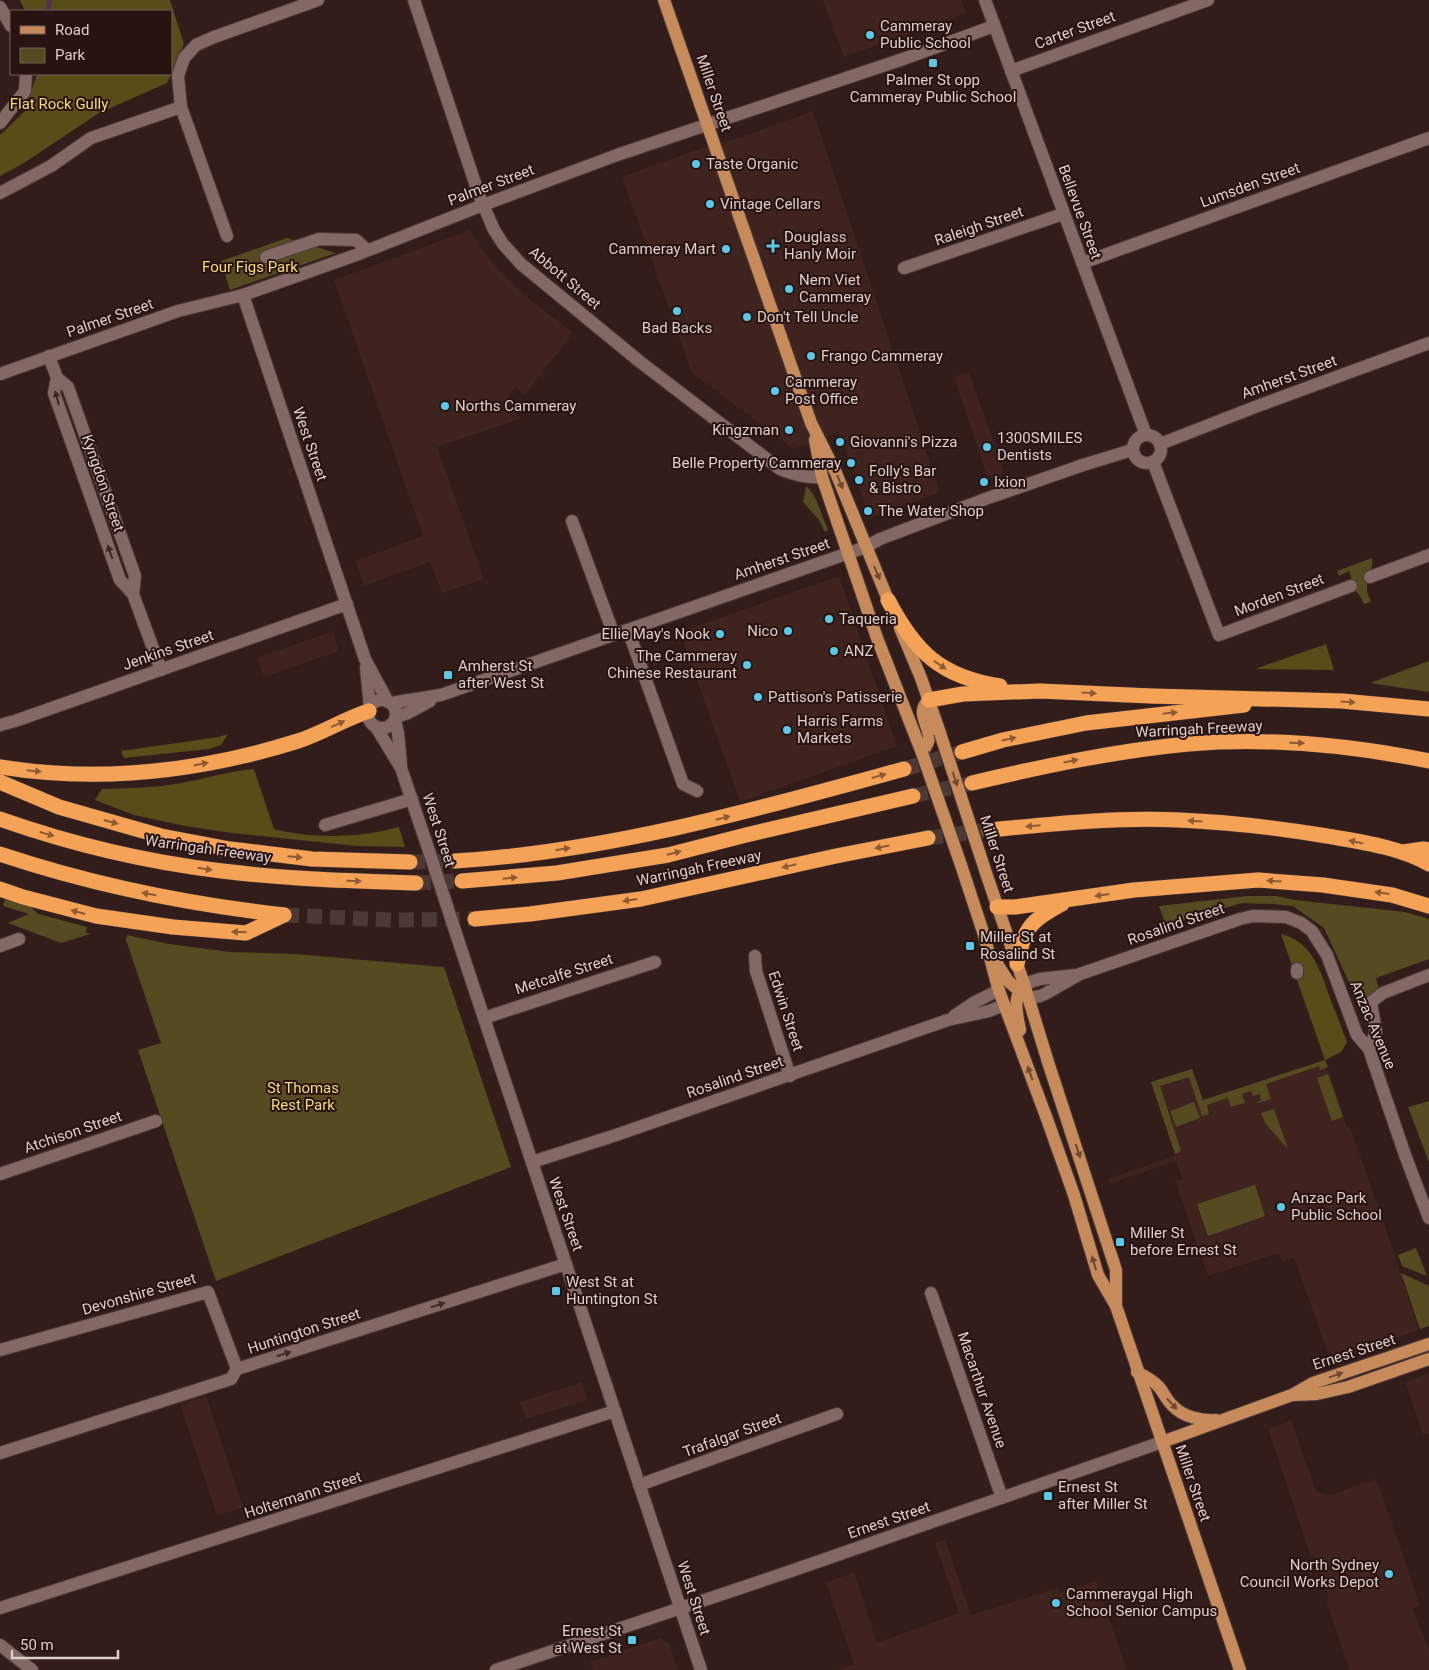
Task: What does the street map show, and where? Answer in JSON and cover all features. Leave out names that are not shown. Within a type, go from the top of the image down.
[{"type":"highway","points":[[888,600],[911,637],[923,652],[941,667],[981,682],[1040,691]]},
{"type":"highway","points":[[929,700],[963,694],[1040,691],[1351,702],[1429,709]]},
{"type":"highway","points":[[962,752],[1003,740],[1086,723],[1227,708],[1282,699]]},
{"type":"highway","points":[[0,767],[92,775],[122,774],[187,766],[245,755],[298,741],[369,709]]},
{"type":"highway","name":"Warringah Freeway","points":[[972,783],[1102,755],[1207,743],[1303,743],[1354,748],[1429,761]]},
{"type":"highway","points":[[455,861],[533,854],[716,820],[904,769]]},
{"type":"highway","points":[[0,782],[59,807],[161,836],[221,848],[312,859],[410,862]]},
{"type":"highway","name":"Warringah Freeway","points":[[462,881],[557,873],[668,855],[913,796]]},
{"type":"highway","name":"Warringah Freeway","points":[[0,819],[22,827],[160,862],[222,872],[306,879],[416,883]]},
{"type":"highway","points":[[989,830],[1072,823],[1178,820],[1280,828],[1339,838],[1403,852],[1429,864]]},
{"type":"highway","name":"Warringah Freeway","points":[[475,919],[530,914],[641,899],[836,856],[928,838]]},
{"type":"highway","points":[[1403,852],[1429,850]]},
{"type":"highway","points":[[0,854],[80,879],[141,893],[228,908],[284,915],[246,933],[173,927],[96,916],[0,889]]},
{"type":"highway","points":[[997,907],[1015,907],[1134,890],[1258,880],[1322,885],[1382,893],[1429,906]]},
{"type":"highway","points":[[1017,964],[1023,939],[1032,923],[1048,911],[1070,899]]},
{"type":"main road","name":"Miller Street","points":[[664,0],[811,423],[822,477],[877,638],[927,741],[987,876],[1116,1270],[1116,1306]]},
{"type":"main road","name":"Miller Street","points":[[811,423],[836,473],[929,700],[927,741],[999,990],[1074,1195],[1098,1275],[1116,1306],[1240,1670]]},
{"type":"main road","points":[[967,882],[979,898],[997,907]]},
{"type":"main road","points":[[986,946],[1004,976],[1024,991],[1016,1004],[1021,1050]]},
{"type":"main road","name":"Ernest Street","points":[[1162,1442],[1292,1395],[1313,1383],[1429,1344]]},
{"type":"main road","name":"Ernest Street","points":[[1292,1395],[1317,1394],[1348,1386],[1429,1359]]},
{"type":"main road","points":[[1137,1372],[1150,1379],[1159,1387],[1174,1407],[1181,1412],[1202,1419],[1226,1419]]},
{"type":"street","points":[[227,236],[180,107],[178,76],[184,58],[196,45],[288,6],[318,0]]},
{"type":"street","name":"Abbott Street","points":[[414,0],[483,205],[503,244],[521,264],[639,360],[780,469],[795,476],[805,478],[822,477]]},
{"type":"street","name":"Bellevue Street","points":[[985,0],[1146,435]]},
{"type":"street","name":"Carter Street","points":[[1011,71],[1208,0]]},
{"type":"street","points":[[0,7],[10,24]]},
{"type":"street","name":"Palmer Street","points":[[0,374],[178,311],[243,295],[617,155],[906,58],[994,26]]},
{"type":"street","points":[[0,123],[25,91],[26,75]]},
{"type":"street","points":[[0,193],[51,166],[91,138],[180,107]]},
{"type":"street","name":"Lumsden Street","points":[[1082,263],[1429,138]]},
{"type":"street","name":"Raleigh Street","points":[[904,268],[1064,214]]},
{"type":"street","points":[[266,257],[319,239],[356,240],[367,250]]},
{"type":"street","name":"West Street","points":[[243,295],[365,660],[390,703]]},
{"type":"street","name":"Amherst Street","points":[[1160,444],[1429,343]]},
{"type":"street","name":"Kyngdon Street","points":[[49,356],[57,378],[68,388],[135,576],[133,594],[161,670]]},
{"type":"street","points":[[1132,450],[1140,462],[1146,464],[1157,460],[1160,454],[1160,444],[1155,437],[1146,435]]},
{"type":"street","name":"Amherst Street","points":[[390,703],[441,695],[866,547],[988,498],[1132,450],[1135,441],[1141,436],[1146,435]]},
{"type":"street","name":"Morden Street","points":[[1153,462],[1219,635],[1351,586]]},
{"type":"street","points":[[572,520],[614,635]]},
{"type":"street","points":[[1370,577],[1429,555]]},
{"type":"street","name":"Jenkins Street","points":[[0,725],[347,604]]},
{"type":"street","points":[[628,630],[683,784],[697,791]]},
{"type":"street","name":"West Street","points":[[365,660],[369,709]]},
{"type":"street","name":"Amherst Street","points":[[396,719],[441,695]]},
{"type":"street","points":[[379,701],[390,703],[395,708],[396,719],[386,728],[376,727],[370,722],[369,709],[374,703],[379,701]]},
{"type":"street","name":"West Street","points":[[396,719],[401,768]]},
{"type":"street","name":"West Street","points":[[376,727],[401,768],[701,1670]]},
{"type":"street","points":[[325,825],[412,800]]},
{"type":"street","name":"Rosalind Street","points":[[1024,991],[1040,979],[1080,974],[1240,919],[1253,916],[1286,917]]},
{"type":"street","name":"Anzac Avenue","points":[[1286,917],[1301,923],[1312,931],[1327,955],[1357,1035],[1369,1050],[1429,1218]]},
{"type":"street","points":[[0,946],[19,939]]},
{"type":"street","name":"Edwin Street","points":[[755,956],[756,971],[790,1076]]},
{"type":"street","name":"Metcalfe Street","points":[[484,1018],[655,962]]},
{"type":"street","points":[[1369,1050],[1376,1032],[1371,1002],[1383,993],[1429,975]]},
{"type":"street","name":"Rosalind Street","points":[[948,1020],[975,1002],[999,990]]},
{"type":"street","name":"Rosalind Street","points":[[532,1162],[790,1076],[948,1020],[989,1011],[1004,1005]]},
{"type":"street","name":"Atchison Street","points":[[0,1174],[156,1121]]},
{"type":"street","name":"Huntington Street","points":[[0,1453],[231,1380],[237,1369],[566,1264]]},
{"type":"street","name":"Devonshire Street","points":[[0,1350],[208,1292],[237,1369]]},
{"type":"street","name":"Macarthur Avenue","points":[[931,1293],[1002,1498]]},
{"type":"street","name":"Holtermann Street","points":[[0,1608],[615,1411]]},
{"type":"street","name":"Trafalgar Street","points":[[639,1486],[836,1414]]},
{"type":"street","name":"Ernest Street","points":[[496,1670],[1162,1442]]},
{"type":"street","points":[[0,1645],[32,1670]]},
{"type":"shaded area","name":"Cammeray Public School","points":[[823,0],[961,0],[966,13],[844,57]]},
{"type":"shaded area","points":[[813,111],[940,492],[870,518],[839,432],[793,449],[692,373],[622,177]]},
{"type":"shaded area","points":[[470,230],[496,267],[523,294],[573,333],[525,395],[515,387],[509,396],[520,419],[437,447],[484,579],[442,593],[430,562],[364,586],[355,561],[423,536],[334,280]]},
{"type":"shaded area","points":[[969,372],[1004,472],[988,478],[954,377]]},
{"type":"shaded area","points":[[839,576],[897,746],[740,802],[680,632]]},
{"type":"shaded area","points":[[333,631],[339,651],[264,677],[257,658]]},
{"type":"shaded area","name":"Anzac Park Public School","points":[[1325,1060],[1347,1127],[1350,1127],[1386,1229],[1419,1330],[1331,1361],[1294,1258],[1283,1262],[1279,1253],[1208,1276],[1175,1181],[1182,1179],[1176,1161],[1109,1184],[1108,1179],[1174,1156],[1175,1153],[1151,1082],[1192,1069],[1203,1100]]},
{"type":"shaded area","points":[[1429,1373],[1429,1433],[1423,1435],[1405,1382]]},
{"type":"shaded area","points":[[582,1382],[588,1400],[526,1419],[520,1402]]},
{"type":"shaded area","points":[[206,1395],[243,1507],[217,1516],[180,1404]]},
{"type":"shaded area","points":[[1291,1420],[1316,1491],[1328,1496],[1375,1479],[1381,1491],[1420,1606],[1413,1609],[1429,1651],[1429,1670],[1350,1670],[1327,1605],[1328,1595],[1314,1557],[1311,1557],[1268,1429]]},
{"type":"shaded area","name":"Cammeraygal High School Senior Campus","points":[[945,1539],[971,1615],[1058,1588],[1060,1593],[1096,1581],[1127,1670],[837,1670],[854,1664],[826,1583],[854,1572],[877,1643],[959,1613],[935,1543]]},
{"type":"shaded area","points":[[660,1638],[669,1643],[678,1670],[593,1670],[590,1662]]},
{"type":"green space","points":[[20,0],[170,0],[184,44],[172,71],[172,10],[25,10]]},
{"type":"green space","name":"Flat Rock Gully","points":[[37,75],[171,75],[167,83],[99,113],[24,163],[0,176],[0,135],[25,111]]},
{"type":"green space","name":"Four Figs Park","points":[[287,238],[336,253],[230,290],[221,261]]},
{"type":"green space","points":[[806,486],[814,495],[819,506],[828,529],[825,532],[819,520],[803,502]]},
{"type":"green space","points":[[1372,558],[1367,586],[1367,593],[1371,602],[1364,604],[1355,590],[1349,571],[1339,576],[1337,571]]},
{"type":"green space","points":[[1326,644],[1334,670],[1255,669]]},
{"type":"green space","points":[[1429,661],[1429,692],[1370,683]]},
{"type":"green space","points":[[228,734],[221,745],[209,749],[124,758],[121,751],[219,737]]},
{"type":"green space","points":[[254,769],[274,829],[321,836],[336,836],[384,831],[399,827],[405,847],[356,846],[185,826],[134,815],[95,800],[102,789],[171,785],[235,771]]},
{"type":"green space","points":[[1247,896],[1276,896],[1295,900],[1405,912],[1429,919],[1429,959],[1376,978],[1379,989],[1368,1000],[1366,1019],[1324,928],[1293,906],[1242,903],[1166,925],[1159,906]]},
{"type":"green space","points":[[5,899],[31,907],[38,914],[87,927],[86,933],[90,933],[61,943],[8,923],[29,914],[3,906]]},
{"type":"green space","points":[[1281,934],[1300,943],[1313,957],[1322,975],[1347,1042],[1341,1052],[1325,1060]]},
{"type":"green space","name":"St Thomas Rest Park","points":[[127,935],[169,944],[230,952],[295,954],[444,967],[511,1167],[216,1281],[138,1050],[161,1043],[126,940]]},
{"type":"green space","points":[[1325,1060],[1328,1067],[1320,1070],[1319,1066],[1266,1084],[1271,1099],[1258,1103],[1261,1100],[1260,1094],[1253,1096],[1251,1091],[1242,1094],[1245,1103],[1231,1107],[1228,1098],[1207,1105],[1209,1114],[1202,1116],[1189,1077],[1160,1086],[1181,1151],[1175,1154],[1151,1082],[1192,1069],[1203,1100]]},
{"type":"green space","points":[[1328,1074],[1343,1117],[1332,1121],[1317,1078]]},
{"type":"green space","points":[[1429,1101],[1429,1162],[1408,1107]]},
{"type":"green space","points":[[1194,1102],[1200,1118],[1176,1127],[1170,1111]]},
{"type":"green space","points":[[1274,1109],[1288,1149],[1265,1123],[1261,1113]]},
{"type":"green space","points":[[1255,1185],[1265,1216],[1208,1236],[1197,1204]]},
{"type":"green space","points":[[1416,1248],[1427,1276],[1402,1266],[1398,1255]]},
{"type":"green space","points":[[1401,1273],[1429,1286],[1429,1326],[1420,1329]]},
{"type":"waterway","points":[[47,10],[50,0]]},
{"type":"tunnel","points":[[904,769],[962,752]]},
{"type":"tunnel","points":[[913,796],[972,783]]},
{"type":"tunnel","points":[[928,838],[989,830]]},
{"type":"tunnel","points":[[410,862],[455,861]]},
{"type":"tunnel","points":[[416,883],[462,881]]},
{"type":"tunnel","points":[[284,915],[392,920],[475,919]]},
{"type":"place","name":"Cammeray Public School","points":[[870,35]]},
{"type":"place","name":"Palmer St opp Cammeray Public School","points":[[933,63]]},
{"type":"place","name":"Taste Organic","points":[[696,164]]},
{"type":"place","name":"Vintage Cellars","points":[[710,204]]},
{"type":"place","name":"Douglass Hanly Moir","points":[[773,246]]},
{"type":"place","name":"Cammeray Mart","points":[[726,249]]},
{"type":"place","name":"Nem Viet Cammeray","points":[[789,289]]},
{"type":"place","name":"Bad Backs","points":[[677,311]]},
{"type":"place","name":"Don't Tell Uncle","points":[[747,317]]},
{"type":"place","name":"Frango Cammeray","points":[[811,356]]},
{"type":"place","name":"Cammeray Post Office","points":[[775,391]]},
{"type":"place","name":"Norths Cammeray","points":[[445,406]]},
{"type":"place","name":"Kingzman","points":[[789,430]]},
{"type":"place","name":"Giovanni's Pizza","points":[[840,442]]},
{"type":"place","name":"1300SMILES Dentists","points":[[987,447]]},
{"type":"place","name":"Belle Property Cammeray","points":[[851,463]]},
{"type":"place","name":"Folly's Bar & Bistro","points":[[859,480]]},
{"type":"place","name":"Ixion","points":[[984,482]]},
{"type":"place","name":"The Water Shop","points":[[868,511]]},
{"type":"place","name":"Taqueria","points":[[829,619]]},
{"type":"place","name":"Nico","points":[[788,631]]},
{"type":"place","name":"Ellie May's Nook","points":[[720,634]]},
{"type":"place","name":"ANZ","points":[[834,651]]},
{"type":"place","name":"The Cammeray Chinese Restaurant","points":[[747,665]]},
{"type":"place","name":"Amherst St after West St","points":[[448,675]]},
{"type":"place","name":"Pattison's Patisserie","points":[[758,697]]},
{"type":"place","name":"Harris Farms Markets","points":[[787,730]]},
{"type":"place","name":"Miller St at Rosalind St","points":[[970,946]]},
{"type":"place","name":"Anzac Park Public School","points":[[1281,1207]]},
{"type":"place","name":"Miller St before Ernest St","points":[[1120,1242]]},
{"type":"place","name":"West St at Huntington St","points":[[556,1291]]},
{"type":"place","name":"Ernest St after Miller St","points":[[1048,1496]]},
{"type":"place","name":"North Sydney Council Works Depot","points":[[1389,1574]]},
{"type":"place","name":"Cammeraygal High School Senior Campus","points":[[1056,1603]]},
{"type":"place","name":"Ernest St at West St","points":[[632,1640]]}]
